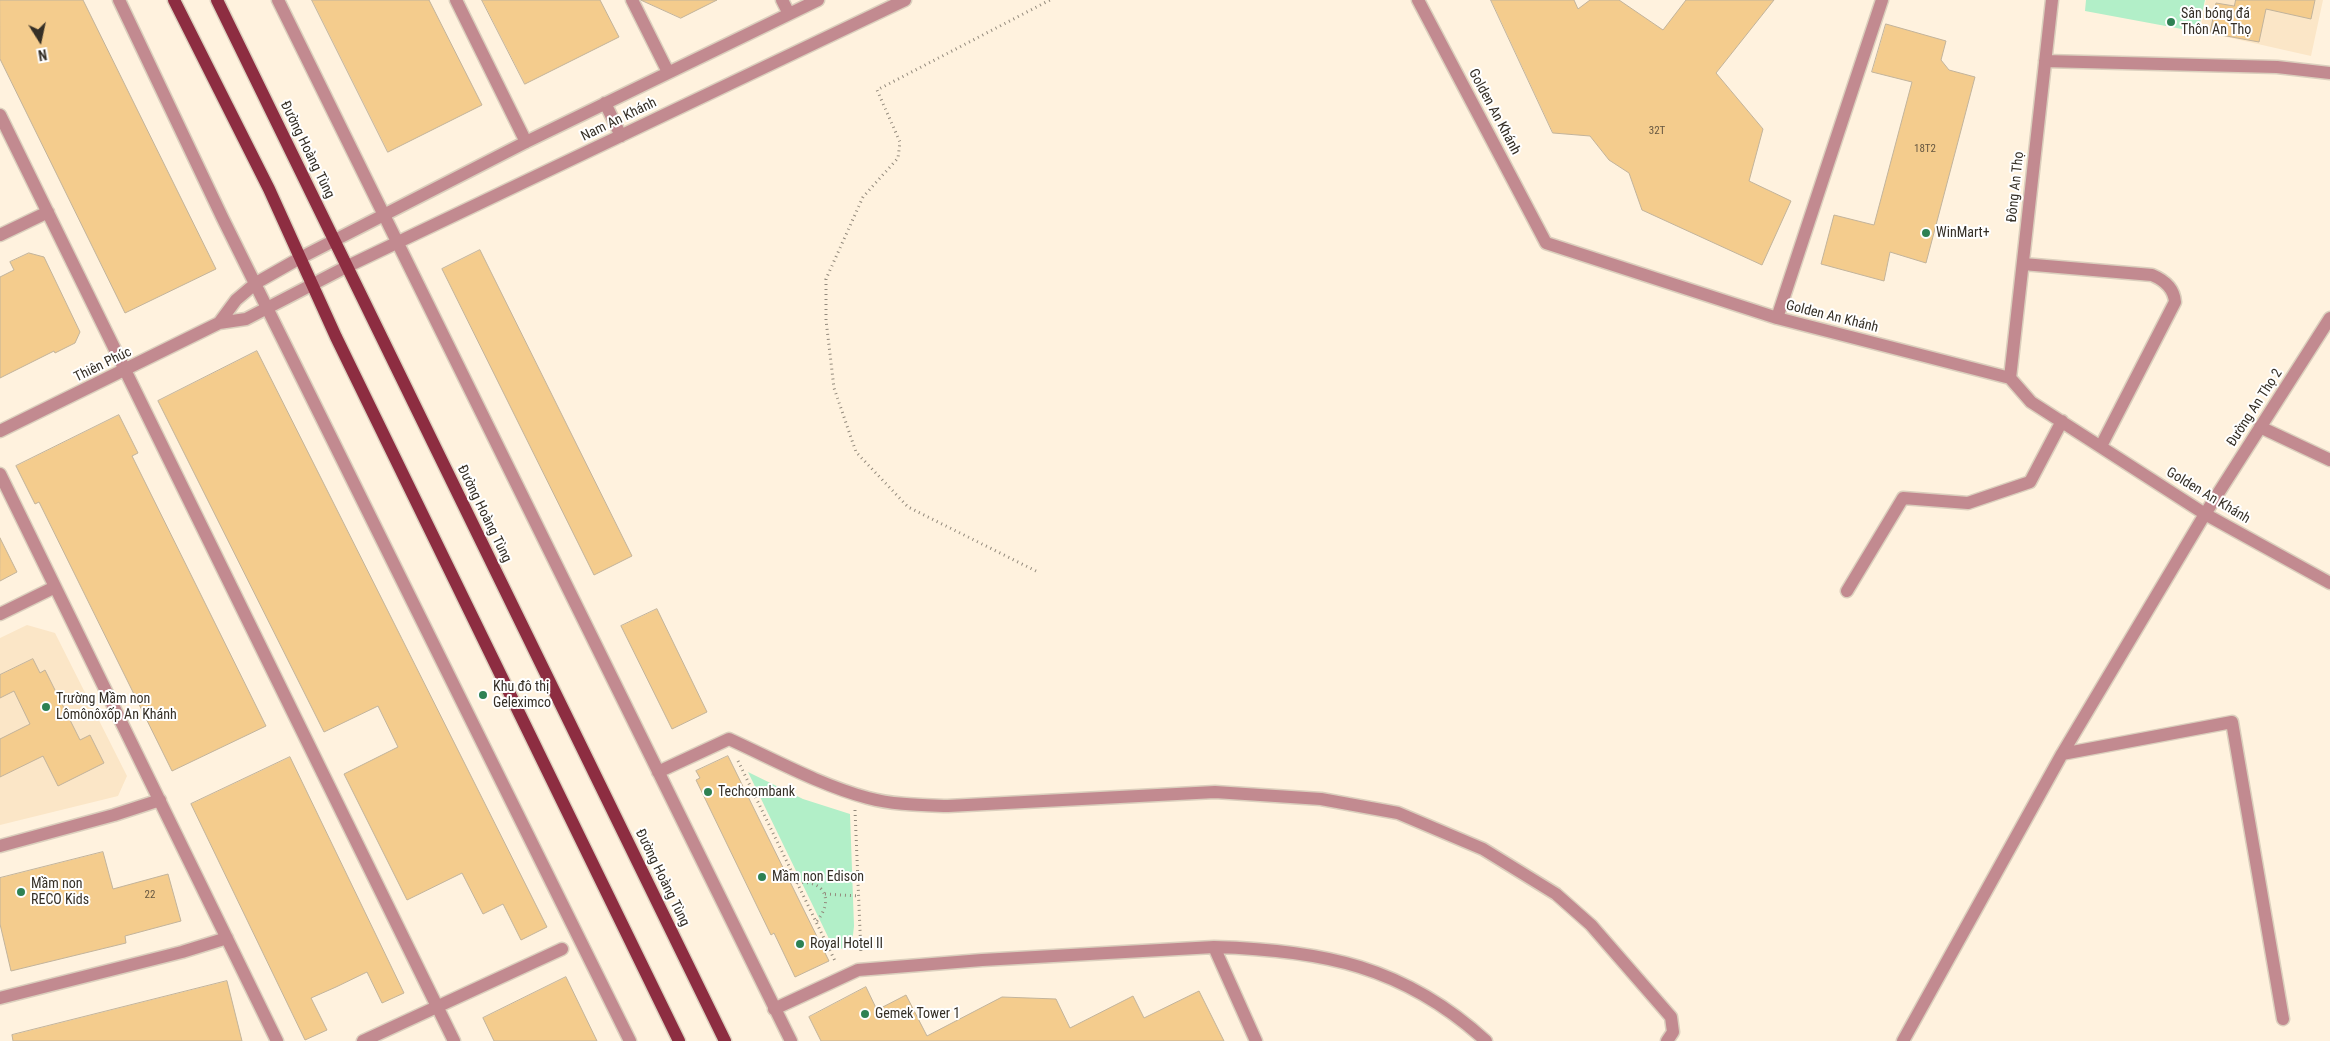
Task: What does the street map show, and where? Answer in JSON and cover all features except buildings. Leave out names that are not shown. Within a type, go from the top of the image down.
[{"type":"main road","points":[[174,0],[268,189],[312,285],[679,1041]]},
{"type":"main road","name":"Đường Hoàng Tùng","points":[[217,0],[725,1041]]},
{"type":"street","points":[[119,0],[223,218],[630,1041]]},
{"type":"street","points":[[278,0],[791,1041]]},
{"type":"street","points":[[456,0],[526,142]]},
{"type":"street","points":[[632,0],[668,72]]},
{"type":"street","points":[[782,0],[789,14]]},
{"type":"street","name":"Nam An Khánh","points":[[383,215],[526,142],[818,0]]},
{"type":"street","name":"Nam An Khánh","points":[[312,285],[905,0]]},
{"type":"street","name":"Golden An Khánh","points":[[1418,0],[1546,243],[1777,318],[2010,378],[2031,402],[2205,514],[2330,582]]},
{"type":"street","points":[[1777,318],[1882,0]]},
{"type":"street","name":"Đông An Thọ","points":[[2010,378],[2052,0]]},
{"type":"street","points":[[2045,61],[2277,66],[2330,73]]},
{"type":"street","points":[[605,103],[621,136]]},
{"type":"street","points":[[0,115],[454,1041]]},
{"type":"street","points":[[0,235],[48,212]]},
{"type":"street","name":"Thiên Phúc","points":[[218,323],[236,300],[256,283],[383,215]]},
{"type":"street","points":[[2023,264],[2152,275],[2162,279],[2174,294],[2175,302],[2100,446]]},
{"type":"street","name":"Thiên Phúc","points":[[0,431],[218,323],[246,319],[312,285]]},
{"type":"street","name":"Đường An Thọ 2","points":[[1903,1041],[2062,754],[2205,514],[2330,318]]},
{"type":"street","points":[[1847,591],[1903,498],[1968,503],[2030,482],[2062,421]]},
{"type":"street","points":[[2260,427],[2330,460]]},
{"type":"street","points":[[0,474],[277,1041]]},
{"type":"street","points":[[0,614],[55,586]]},
{"type":"street","points":[[2062,754],[2232,722],[2283,1019]]},
{"type":"street","points":[[658,772],[728,740],[854,793],[906,805],[948,806],[1215,792],[1268,794],[1320,799],[1398,813],[1483,849],[1556,894],[1591,925],[1671,1017],[1673,1032],[1667,1041]]},
{"type":"street","points":[[0,846],[114,816],[160,800]]},
{"type":"street","points":[[0,998],[182,952],[227,938]]},
{"type":"street","points":[[774,1009],[862,970],[982,960],[1214,947],[1302,953],[1343,961],[1380,973],[1410,988],[1451,1013],[1486,1041]]},
{"type":"street","points":[[1214,947],[1256,1041]]},
{"type":"street","points":[[363,1041],[562,949]]},
{"type":"path","points":[[1036,571],[908,507],[856,452],[834,388],[826,320],[826,279],[864,197],[898,158],[900,142],[877,90],[1050,0]]},
{"type":"path","points":[[728,740],[843,977]]},
{"type":"path","points":[[854,793],[862,970]]},
{"type":"path","points":[[797,883],[815,884],[824,894],[827,905],[823,914],[816,922]]},
{"type":"path","points":[[824,894],[859,896]]},
{"type":"shaded area","points":[[2206,0],[2323,0],[2311,56],[2200,31]]},
{"type":"shaded area","name":"Trường Mầm non Lômônôxốp An Khánh","points":[[27,625],[55,633],[127,776],[118,796],[0,825],[0,638]]},
{"type":"green space","name":"Sân bóng đá Thôn An Thọ","points":[[2086,0],[2205,0],[2198,32],[2085,11]]},
{"type":"green space","points":[[748,772],[803,799],[850,814],[854,926],[852,944],[849,948],[837,949],[832,945]]},
{"type":"place","name":"Sân bóng đá Thôn An Thọ","points":[[2171,22]]},
{"type":"place","name":"WinMart+","points":[[1926,233]]},
{"type":"place","name":"Khu đô thị Geleximco","points":[[483,695]]},
{"type":"place","name":"Trường Mầm non Lômônôxốp An Khánh","points":[[46,707]]},
{"type":"place","name":"Techcombank","points":[[708,792]]},
{"type":"place","name":"Mầm non Edison","points":[[762,877]]},
{"type":"place","name":"Mầm non RECO Kids","points":[[21,892]]},
{"type":"place","name":"Royal Hotel II","points":[[800,944]]},
{"type":"place","name":"Gemek Tower 1","points":[[865,1014]]}]
